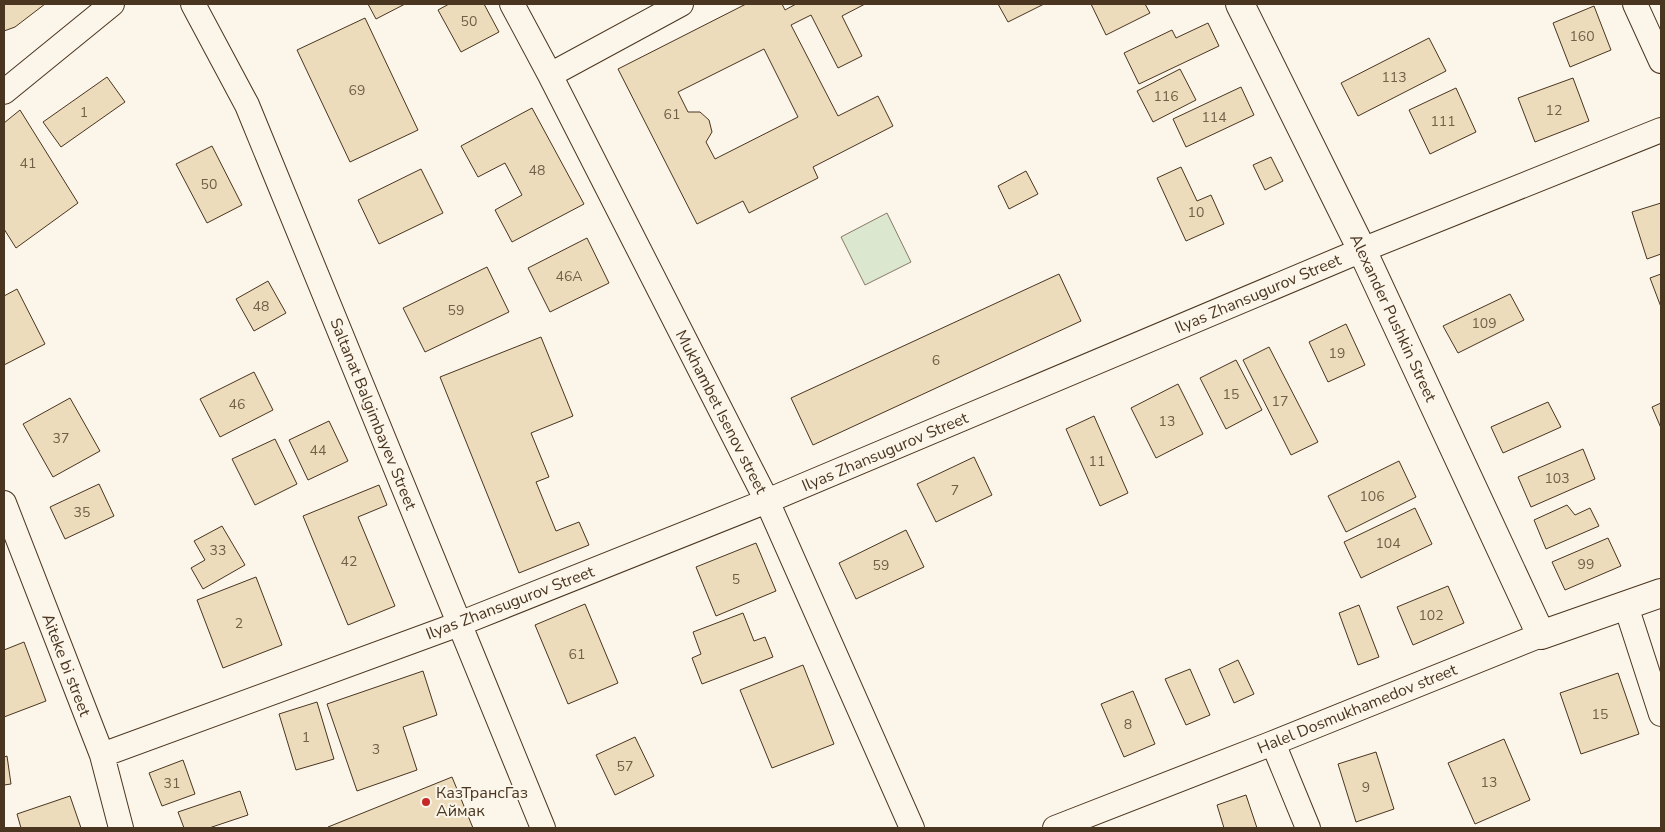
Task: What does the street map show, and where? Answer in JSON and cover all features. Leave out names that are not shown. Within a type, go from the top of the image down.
[{"type":"street","points":[[4,92],[112,4]]},
{"type":"street","name":"Saltanat Balgimbayev Street","points":[[193,4],[247,105],[543,828]]},
{"type":"street","name":"Mukhambet Isenov street","points":[[512,4],[767,501],[912,828]]},
{"type":"street","points":[[550,75],[681,4]]},
{"type":"street","name":"Alexander Pushkin Street","points":[[1240,4],[1362,250],[1541,635]]},
{"type":"street","points":[[1635,4],[1661,61]]},
{"type":"street","name":"Ilyas Zhansugurov Street","points":[[102,755],[459,624],[767,501],[1362,250],[1661,130]]},
{"type":"street","name":"Aiteke bi street","points":[[4,504],[102,755],[121,828]]},
{"type":"street","name":"Halel Dosmukhamedov street","points":[[1054,828],[1273,743],[1541,635],[1661,593]]},
{"type":"street","points":[[1626,606],[1661,714]]},
{"type":"street","points":[[1273,743],[1308,828]]},
{"type":"green space","points":[[887,213],[911,262],[865,285],[841,237]]},
{"type":"building","points":[[4,4],[45,4],[15,27],[4,31]]},
{"type":"building","points":[[368,4],[405,4],[376,19]]},
{"type":"building","points":[[449,4],[484,4],[499,32],[461,52],[438,10]]},
{"type":"building","points":[[746,4],[782,4],[785,10],[796,4],[865,4],[842,16],[862,56],[838,68],[811,15],[791,25],[838,116],[878,96],[893,126],[813,167],[818,178],[749,213],[743,201],[697,224],[618,69]],"holes":[[[764,49],[798,117],[715,159],[706,142],[712,132],[709,120],[700,112],[688,112],[678,92]]]},
{"type":"building","points":[[998,4],[1044,4],[1008,22]]},
{"type":"building","points":[[1091,4],[1145,4],[1150,13],[1106,35]]},
{"type":"building","points":[[1594,6],[1611,50],[1570,67],[1553,23]]},
{"type":"building","points":[[365,18],[418,130],[350,162],[297,50]]},
{"type":"building","points":[[1208,23],[1219,46],[1139,84],[1124,53],[1172,30],[1176,38]]},
{"type":"building","points":[[1429,38],[1446,71],[1358,116],[1341,83]]},
{"type":"building","points":[[1180,69],[1196,100],[1153,122],[1137,91]]},
{"type":"building","points":[[107,77],[125,102],[61,147],[43,122]]},
{"type":"building","points":[[1573,78],[1589,121],[1535,142],[1518,98]]},
{"type":"building","points":[[1241,87],[1254,115],[1186,147],[1173,119]]},
{"type":"building","points":[[1456,88],[1476,132],[1430,154],[1409,110]]},
{"type":"building","points":[[532,108],[584,204],[512,242],[495,210],[522,195],[505,163],[478,177],[461,146]]},
{"type":"building","points":[[20,110],[78,203],[16,248],[4,229],[4,123]]},
{"type":"building","points":[[212,146],[242,205],[207,223],[176,164]]},
{"type":"building","points":[[1271,157],[1283,181],[1265,190],[1253,165]]},
{"type":"building","points":[[1181,167],[1197,201],[1211,195],[1224,224],[1186,241],[1157,178]]},
{"type":"building","points":[[421,169],[443,213],[379,244],[358,200]]},
{"type":"building","points":[[1026,171],[1038,194],[1009,209],[998,186]]},
{"type":"building","points":[[1661,203],[1661,254],[1647,259],[1632,212]]},
{"type":"building","points":[[587,238],[609,283],[550,312],[528,268]]},
{"type":"building","points":[[487,267],[509,312],[425,352],[403,308]]},
{"type":"building","points":[[1059,274],[1081,321],[813,445],[791,398]]},
{"type":"building","points":[[1661,274],[1661,307],[1650,278]]},
{"type":"building","points":[[268,281],[286,313],[254,331],[236,299]]},
{"type":"building","points":[[17,289],[45,344],[4,365],[4,296]]},
{"type":"building","points":[[1510,294],[1524,320],[1458,353],[1443,326]]},
{"type":"building","points":[[1346,324],[1365,365],[1328,382],[1309,342]]},
{"type":"building","points":[[541,337],[573,416],[531,433],[549,477],[536,482],[556,531],[579,522],[589,545],[519,573],[440,377]]},
{"type":"building","points":[[1269,347],[1318,442],[1291,455],[1243,360]]},
{"type":"building","points":[[1236,360],[1262,410],[1226,429],[1200,378]]},
{"type":"building","points":[[254,372],[273,410],[220,437],[200,399]]},
{"type":"building","points":[[1178,384],[1203,434],[1156,458],[1131,408]]},
{"type":"building","points":[[70,398],[100,451],[53,477],[23,424]]},
{"type":"building","points":[[1548,402],[1561,427],[1503,453],[1491,427]]},
{"type":"building","points":[[1661,403],[1661,428],[1652,407]]},
{"type":"building","points":[[1094,416],[1128,493],[1100,506],[1066,429]]},
{"type":"building","points":[[329,421],[348,461],[308,480],[289,440]]},
{"type":"building","points":[[275,439],[297,484],[255,505],[232,459]]},
{"type":"building","points":[[1583,449],[1595,479],[1531,507],[1518,477]]},
{"type":"building","points":[[974,457],[992,495],[936,522],[917,484]]},
{"type":"building","points":[[1399,461],[1416,497],[1346,532],[1328,496]]},
{"type":"building","points":[[99,484],[114,516],[65,539],[50,507]]},
{"type":"building","points":[[379,485],[387,505],[358,517],[395,606],[348,625],[303,516]]},
{"type":"building","points":[[1567,505],[1575,515],[1590,508],[1599,526],[1546,549],[1534,520]]},
{"type":"building","points":[[1415,508],[1432,544],[1361,578],[1344,542]]},
{"type":"building","points":[[222,526],[245,565],[203,589],[191,568],[205,560],[194,541]]},
{"type":"building","points":[[906,530],[924,567],[856,599],[839,563]]},
{"type":"building","points":[[1608,538],[1621,566],[1565,590],[1552,562]]},
{"type":"building","points":[[756,543],[776,591],[716,616],[696,567]]},
{"type":"building","points":[[256,577],[282,645],[223,668],[197,600]]},
{"type":"building","points":[[1448,586],[1464,623],[1413,645],[1397,607]]},
{"type":"building","points":[[585,604],[618,683],[568,704],[535,625]]},
{"type":"building","points":[[1359,605],[1379,657],[1358,665],[1339,613]]},
{"type":"building","points":[[743,613],[754,641],[765,637],[773,657],[702,684],[692,658],[701,654],[693,632]]},
{"type":"building","points":[[24,642],[46,701],[4,717],[4,650]]},
{"type":"building","points":[[1238,660],[1254,694],[1234,703],[1219,669]]},
{"type":"building","points":[[803,665],[834,744],[772,768],[740,690]]},
{"type":"building","points":[[1190,669],[1210,715],[1186,725],[1165,679]]},
{"type":"building","points":[[423,671],[437,715],[403,727],[417,770],[357,791],[327,704]]},
{"type":"building","points":[[1618,673],[1639,734],[1581,754],[1560,693]]},
{"type":"building","points":[[1133,691],[1155,744],[1124,757],[1101,704]]},
{"type":"building","points":[[317,702],[334,759],[296,770],[279,714]]},
{"type":"building","points":[[635,737],[654,776],[615,795],[596,755]]},
{"type":"building","points":[[1504,739],[1530,800],[1475,824],[1448,763]]},
{"type":"building","points":[[1376,752],[1394,809],[1356,822],[1338,764]]},
{"type":"building","points":[[7,756],[11,784],[4,785],[4,757]]},
{"type":"building","points":[[183,760],[195,794],[162,806],[149,773]]},
{"type":"building","name":"КазТрансГаз Аймак","points":[[452,777],[473,828],[328,828],[328,827]]},
{"type":"building","points":[[240,791],[248,815],[209,828],[184,828],[178,812]]},
{"type":"building","points":[[1246,795],[1257,828],[1224,828],[1217,805]]},
{"type":"building","points":[[70,796],[81,828],[21,828],[17,814]]},
{"type":"place","name":"КазТрансГаз Аймак","points":[[426,802]]}]
